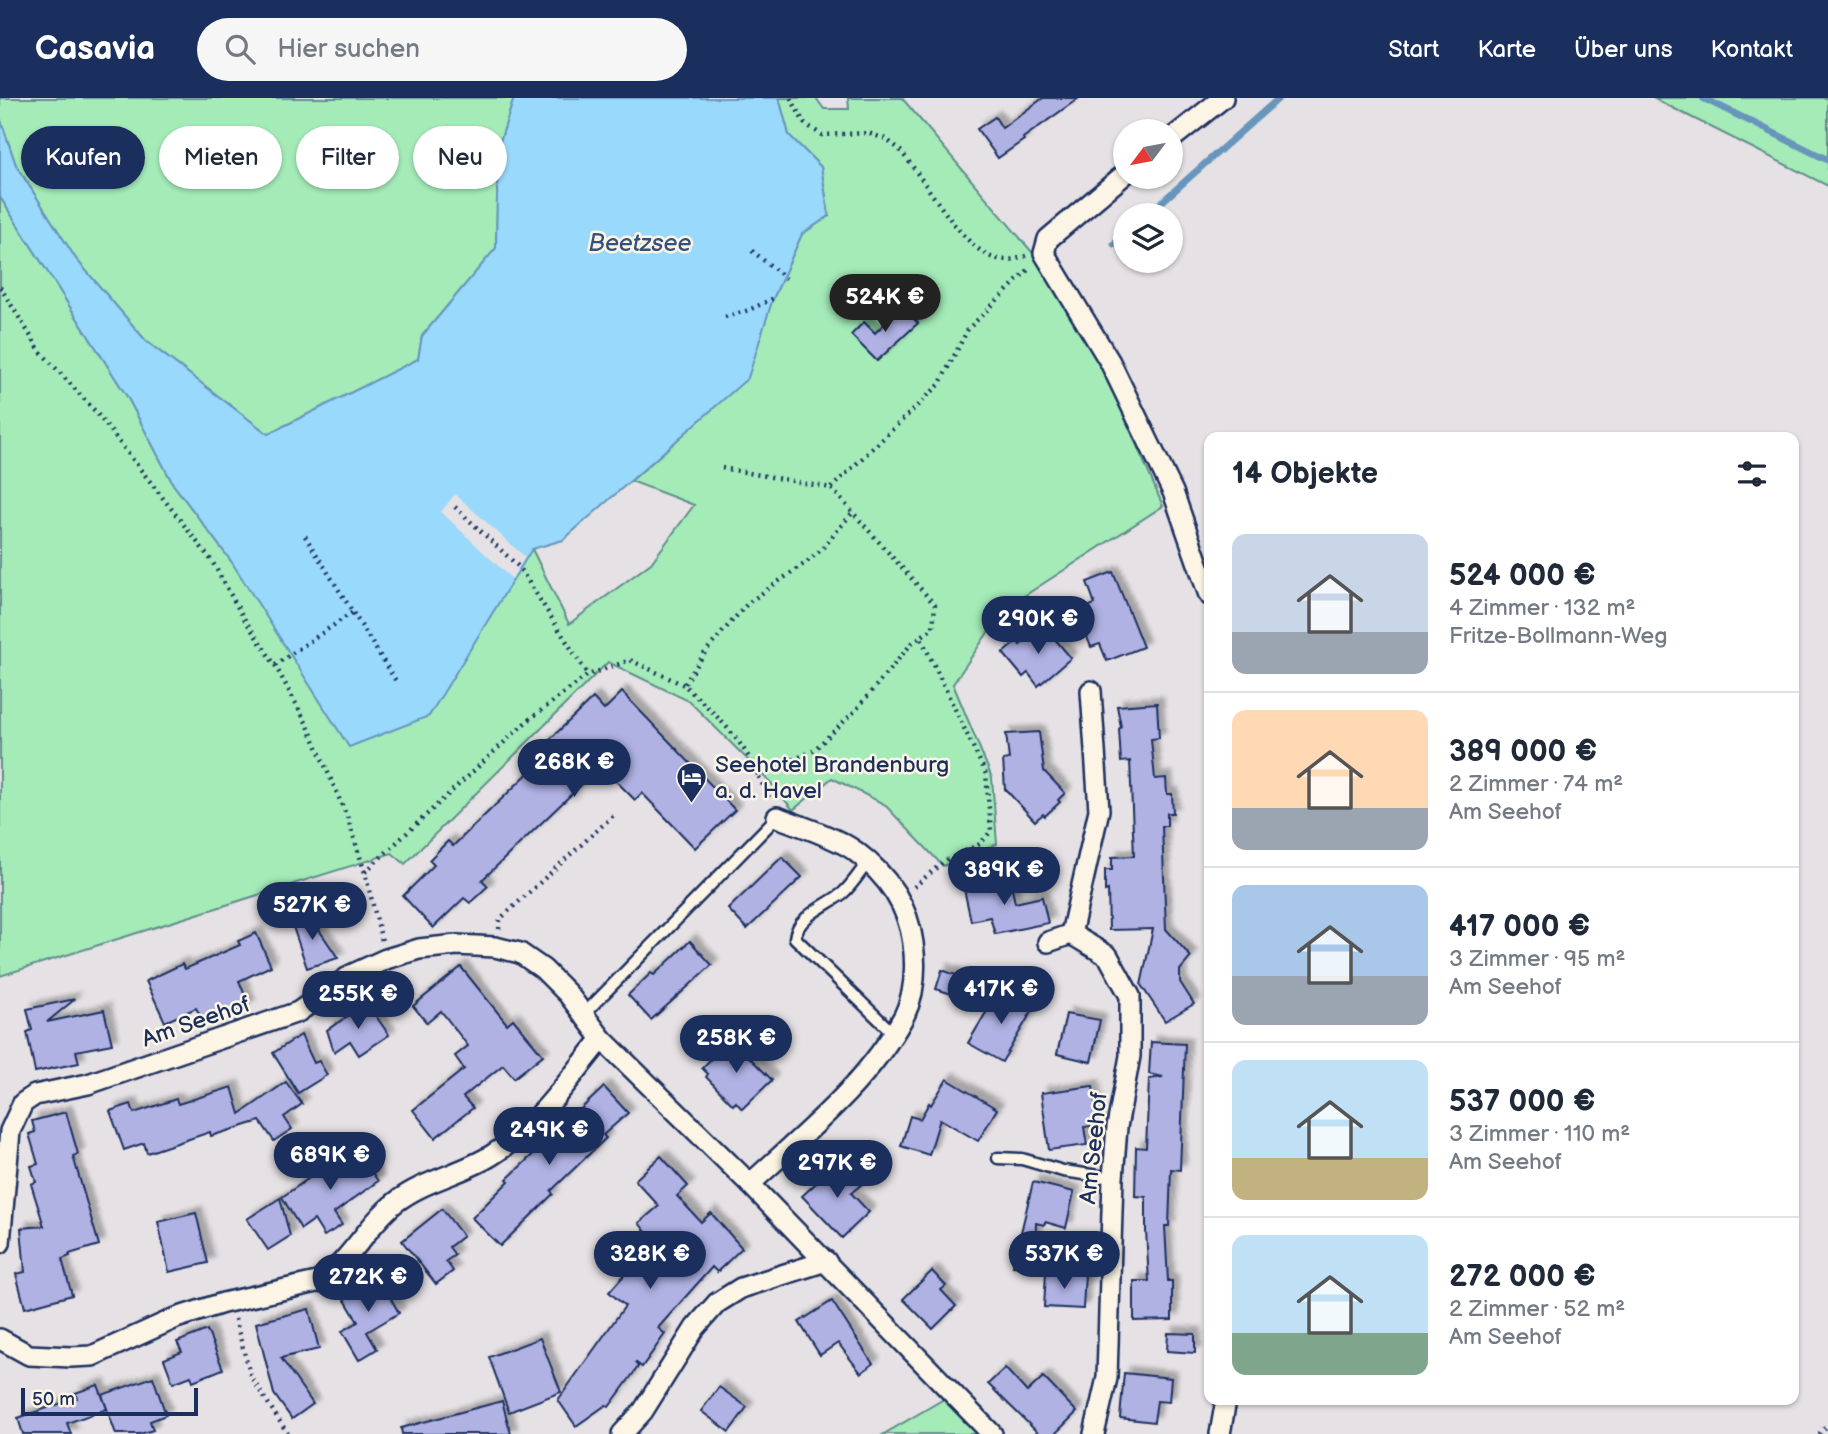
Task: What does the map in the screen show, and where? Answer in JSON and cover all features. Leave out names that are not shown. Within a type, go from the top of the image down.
[{"type":"street","points":[[1183,130],[1223,98]]},
{"type":"street","points":[[1113,184],[1048,239],[1045,250],[1110,362],[1172,492],[1204,581]]},
{"type":"street","points":[[1048,942],[1071,934],[1098,810],[1091,691]]},
{"type":"street","points":[[750,1184],[839,1102],[878,1056],[905,1014],[916,968],[911,927],[900,900],[877,870],[853,849],[777,817]]},
{"type":"street","name":"Am Seehof","points":[[1071,934],[1108,956],[1129,996],[1130,1056],[1116,1127],[1113,1178],[1107,1378],[1094,1434]]},
{"type":"street","name":"Am Seehof","points":[[0,1243],[9,1131],[23,1102],[35,1096],[88,1084],[298,1012],[351,975],[386,959],[419,949],[457,945],[495,947],[520,953],[542,969],[568,994],[602,1039],[750,1184],[992,1434]]},
{"type":"street","points":[[0,1339],[29,1355],[92,1356],[176,1318],[230,1302],[317,1282],[330,1275],[370,1227],[395,1203],[409,1193],[492,1155],[518,1136],[548,1106],[602,1039]]},
{"type":"street","points":[[622,1434],[643,1411],[695,1328],[717,1303],[741,1288],[825,1262]]},
{"type":"street","points":[[1220,1434],[1225,1405]]},
{"type":"lane","points":[[584,1014],[777,817]]},
{"type":"lane","points":[[868,862],[843,893],[826,903],[799,926],[795,938],[892,1033]]},
{"type":"lane","points":[[998,1158],[1022,1158],[1063,1171],[1113,1178]]},
{"type":"path","points":[[791,98],[804,123],[821,135],[868,133],[886,139],[898,148],[964,237],[990,257],[1009,261],[1045,250]]},
{"type":"path","points":[[831,488],[939,385],[968,329],[1045,250]]},
{"type":"path","points":[[752,251],[786,278]]},
{"type":"path","points":[[0,287],[40,351],[95,411],[212,561],[243,617],[275,665],[308,726],[348,819],[365,873],[386,959]]},
{"type":"path","points":[[725,317],[749,310],[776,297]]},
{"type":"path","points":[[722,468],[831,488],[935,605],[933,628],[912,643],[855,711],[813,751],[758,775]]},
{"type":"path","points":[[455,507],[519,567],[588,675]]},
{"type":"path","points":[[684,685],[706,652],[748,603],[822,549],[853,512]]},
{"type":"path","points":[[305,536],[397,681]]},
{"type":"path","points":[[275,665],[353,612]]},
{"type":"path","points":[[900,900],[943,862],[980,844],[991,831],[986,774],[921,638]]},
{"type":"path","points":[[365,873],[526,722],[588,675],[630,660],[684,685],[717,716],[748,751],[777,817]]},
{"type":"path","points":[[495,947],[500,919],[616,813]]},
{"type":"path","points":[[230,1302],[251,1377],[288,1434]]},
{"type":"path","points":[[1819,1434],[1828,1425]]},
{"type":"green space","points":[[0,98],[514,98],[505,126],[413,126],[413,189],[497,189],[496,248],[422,336],[418,360],[268,434],[146,341],[76,259],[31,189],[145,189],[145,126],[21,126],[21,173],[0,118]]},
{"type":"green space","points":[[779,98],[816,98],[824,109],[849,109],[848,98],[902,98],[1037,258],[1103,367],[1163,506],[1004,609],[953,684],[992,778],[997,844],[943,866],[884,804],[832,778],[793,810],[770,782],[689,701],[608,662],[405,864],[392,853],[0,976],[0,197],[128,398],[173,484],[231,561],[525,557],[532,549],[569,624],[651,563],[694,505],[631,481],[747,378],[772,301],[802,234],[829,216],[821,167],[789,135]]},
{"type":"green space","points":[[1653,98],[1828,98],[1828,186]]},
{"type":"green space","points":[[944,1399],[981,1434],[884,1434]]},
{"type":"water","name":"Beetzsee","points":[[514,98],[779,98],[789,135],[821,167],[829,216],[802,234],[772,301],[748,378],[563,540],[532,549],[429,716],[349,747],[231,561],[173,484],[128,398],[0,197],[0,118],[21,173],[21,189],[31,189],[76,259],[146,341],[268,434],[418,359],[422,336],[496,248],[497,189],[507,189],[505,126]]},
{"type":"pier","points":[[455,494],[525,557],[512,579],[441,512]]},
{"type":"building","points":[[1043,98],[1079,98],[998,158],[977,129],[995,117],[1002,128]]},
{"type":"building","points":[[902,307],[918,323],[877,361],[851,335],[864,322],[875,333]]},
{"type":"building","points":[[1113,572],[1143,647],[1107,661],[1100,644],[1091,647],[1083,627],[1093,623],[1087,607],[1095,604],[1087,582]]},
{"type":"building","points":[[1043,625],[1071,658],[1038,686],[1028,673],[1023,677],[1003,653],[1017,641],[1020,645]]},
{"type":"building","name":"Seehotel Brandenburg a. d. Havel","points":[[622,692],[735,810],[695,848],[642,793],[635,800],[601,766],[482,880],[488,886],[470,903],[464,898],[433,928],[403,896],[434,865],[429,860],[448,841],[453,846],[551,751],[544,745],[593,698],[604,710]]},
{"type":"building","points":[[1157,703],[1159,738],[1151,739],[1155,779],[1166,778],[1167,794],[1172,794],[1173,813],[1167,813],[1167,826],[1162,826],[1166,929],[1191,957],[1180,970],[1180,982],[1194,1004],[1165,1021],[1141,985],[1153,929],[1109,930],[1108,890],[1105,891],[1105,870],[1112,870],[1112,857],[1134,856],[1130,761],[1121,762],[1121,727],[1117,706]]},
{"type":"building","points":[[1039,732],[1044,771],[1065,793],[1058,800],[1060,802],[1045,816],[1043,814],[1035,821],[1005,789],[1003,760],[1009,759],[1006,734]]},
{"type":"building","points":[[782,857],[802,877],[747,929],[728,909]]},
{"type":"building","points":[[1010,879],[1015,903],[1042,897],[1048,923],[995,934],[990,917],[971,921],[964,889]]},
{"type":"building","points":[[309,915],[338,958],[307,968],[291,921]]},
{"type":"building","points":[[256,933],[271,966],[239,981],[249,1005],[228,1014],[226,1009],[203,1021],[196,1008],[165,1022],[146,981],[182,964],[185,969],[240,945],[238,941]]},
{"type":"building","points":[[690,941],[712,965],[651,1020],[628,995]]},
{"type":"building","points":[[461,967],[507,1024],[513,1019],[543,1055],[514,1078],[503,1065],[463,1097],[473,1108],[435,1138],[413,1110],[464,1069],[455,1056],[468,1046],[441,1011],[427,1023],[413,1006]]},
{"type":"building","points":[[942,970],[964,978],[958,996],[936,989]]},
{"type":"building","points":[[1000,989],[1033,1009],[1002,1062],[968,1043]]},
{"type":"building","points":[[75,999],[47,1022],[104,1010],[112,1044],[76,1051],[79,1063],[35,1072],[27,1032],[32,1030],[27,1009]]},
{"type":"building","points":[[367,1003],[389,1035],[359,1055],[350,1041],[334,1052],[327,1030]]},
{"type":"building","points":[[1066,1014],[1100,1020],[1091,1062],[1057,1054]]},
{"type":"building","points":[[301,1035],[314,1063],[319,1061],[327,1075],[298,1093],[273,1053]]},
{"type":"building","points":[[731,1039],[772,1080],[742,1109],[736,1102],[733,1105],[706,1077],[708,1074],[702,1068]]},
{"type":"building","points":[[1151,1042],[1185,1044],[1180,1170],[1171,1169],[1169,1226],[1165,1226],[1168,1281],[1172,1281],[1172,1320],[1134,1321],[1134,1281],[1149,1281],[1146,1197],[1135,1196],[1136,1147],[1146,1148],[1149,1079],[1163,1077],[1149,1074]]},
{"type":"building","points":[[947,1079],[997,1109],[978,1141],[940,1119],[929,1155],[901,1146],[910,1116],[920,1119]]},
{"type":"building","points":[[286,1082],[302,1104],[284,1117],[292,1129],[274,1141],[260,1121],[211,1136],[210,1132],[147,1153],[144,1143],[124,1150],[110,1111],[131,1104],[134,1113],[176,1099],[178,1104],[232,1087],[240,1114]]},
{"type":"building","points":[[1093,1086],[1098,1125],[1084,1127],[1087,1145],[1049,1150],[1041,1093]]},
{"type":"building","points":[[604,1087],[628,1113],[603,1135],[606,1138],[551,1191],[553,1194],[500,1246],[472,1218],[509,1181],[507,1179]]},
{"type":"building","points":[[66,1112],[78,1154],[73,1156],[99,1245],[69,1254],[70,1256],[62,1259],[72,1295],[25,1308],[16,1274],[25,1272],[21,1228],[44,1226],[31,1184],[36,1182],[31,1166],[38,1164],[29,1134],[35,1132],[32,1121]]},
{"type":"building","points":[[354,1147],[378,1181],[334,1213],[342,1225],[324,1236],[314,1220],[301,1229],[282,1197]]},
{"type":"building","points":[[661,1156],[688,1186],[677,1196],[701,1222],[711,1213],[742,1248],[717,1272],[712,1267],[658,1328],[665,1334],[642,1367],[635,1362],[638,1367],[609,1407],[606,1405],[576,1426],[558,1400],[625,1306],[609,1292],[654,1242],[639,1223],[659,1206],[635,1180]]},
{"type":"building","points":[[840,1161],[862,1184],[851,1193],[869,1212],[842,1238],[802,1196]]},
{"type":"building","points":[[1033,1182],[1074,1192],[1066,1228],[1045,1222],[1044,1225],[1036,1223],[1035,1267],[1013,1266]]},
{"type":"building","points":[[280,1198],[290,1236],[268,1250],[247,1219]]},
{"type":"building","points":[[442,1209],[463,1236],[449,1247],[455,1255],[446,1261],[453,1271],[436,1284],[402,1241]]},
{"type":"building","points":[[196,1213],[208,1263],[169,1272],[158,1222]]},
{"type":"building","points":[[932,1271],[946,1286],[941,1290],[956,1306],[933,1329],[903,1299]]},
{"type":"building","points":[[1046,1272],[1085,1274],[1083,1309],[1044,1307]]},
{"type":"building","points":[[377,1274],[399,1313],[367,1332],[377,1349],[359,1360],[342,1331],[358,1322],[342,1295]]},
{"type":"building","points":[[832,1301],[873,1364],[861,1373],[838,1343],[820,1355],[799,1322]]},
{"type":"building","points":[[309,1309],[319,1349],[281,1358],[313,1404],[292,1419],[274,1394],[256,1323]]},
{"type":"building","points":[[207,1330],[223,1369],[193,1381],[191,1376],[173,1383],[164,1359],[182,1352],[177,1342]]},
{"type":"building","points":[[1168,1333],[1195,1334],[1195,1353],[1167,1351]]},
{"type":"building","points":[[540,1338],[561,1392],[509,1412],[489,1357]]},
{"type":"building","points":[[1005,1368],[1027,1392],[1043,1377],[1077,1412],[1055,1434],[1039,1434],[988,1384]]},
{"type":"building","points":[[1124,1373],[1171,1378],[1169,1402],[1157,1401],[1154,1422],[1120,1418]]},
{"type":"building","points":[[153,1377],[166,1415],[150,1421],[153,1430],[140,1434],[116,1434],[102,1395]]},
{"type":"building","points":[[98,1385],[107,1409],[67,1423],[71,1434],[23,1434],[18,1418],[77,1398],[75,1393]]},
{"type":"building","points":[[719,1387],[747,1407],[729,1432],[701,1411]]},
{"type":"building","points":[[502,1401],[511,1434],[402,1434],[401,1428]]},
{"type":"waterway","points":[[1161,203],[1279,98]]},
{"type":"waterway","points":[[1703,98],[1828,160]]},
{"type":"place","name":"Seehotel Brandenburg a. d. Havel","points":[[692,805]]}]
